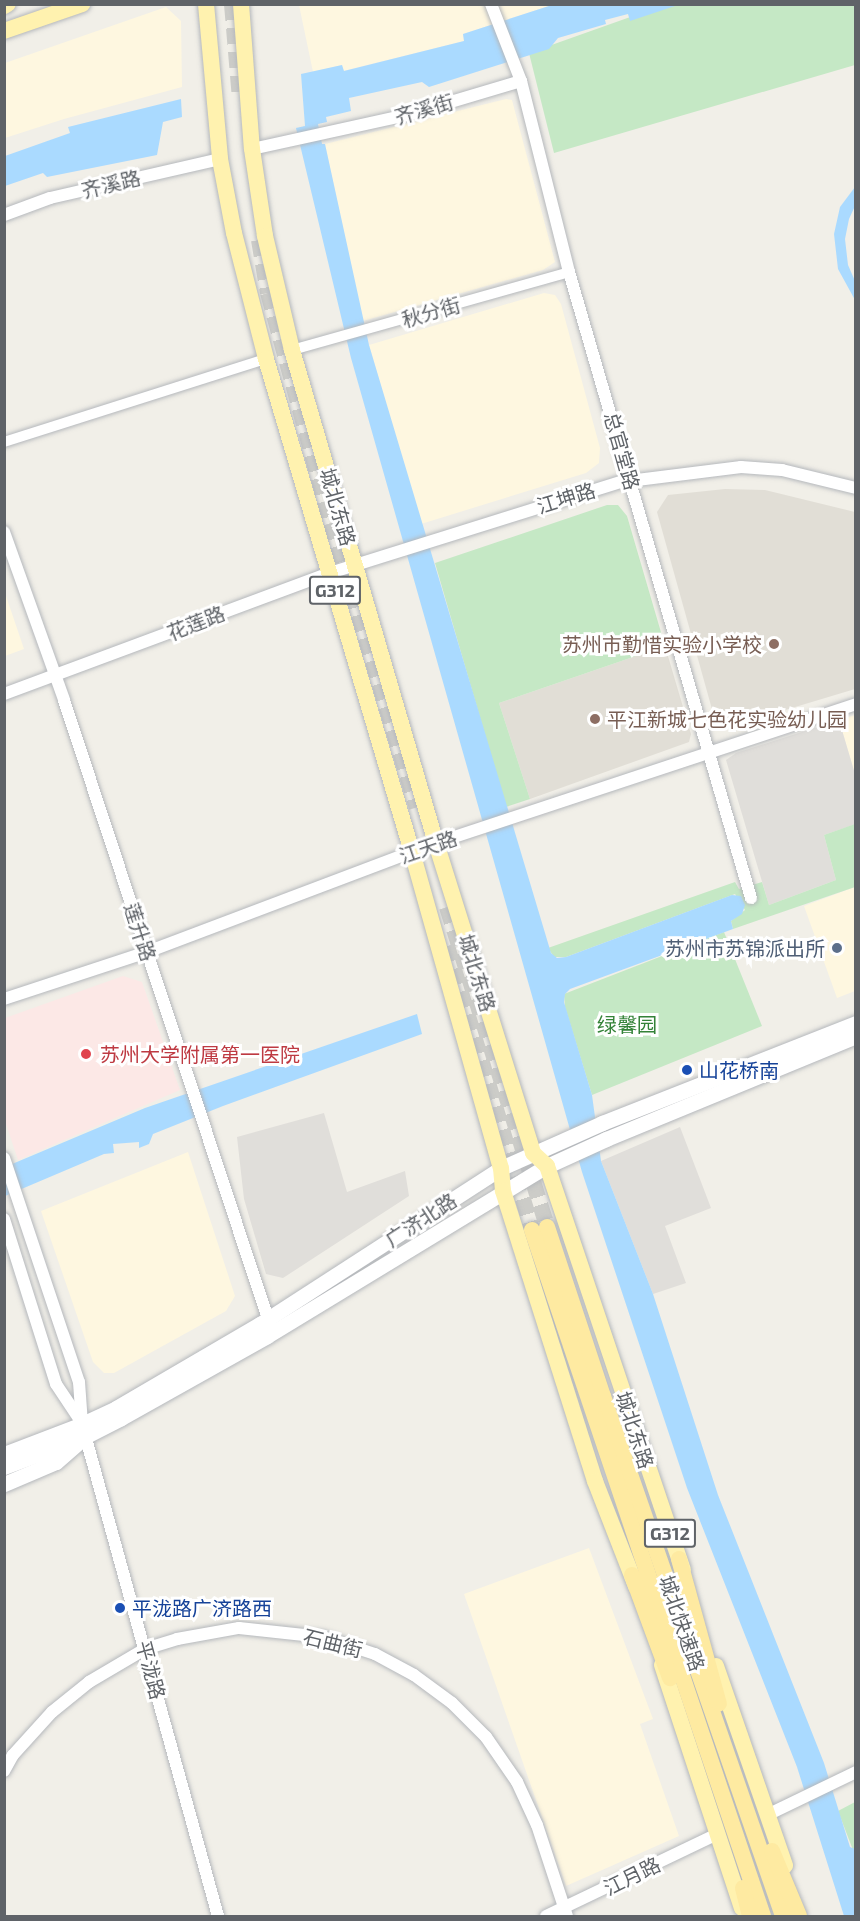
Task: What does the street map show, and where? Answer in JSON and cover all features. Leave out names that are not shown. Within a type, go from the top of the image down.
[{"type":"highway","name":"城北快速路","points":[[763,1917],[716,1782],[539,1228],[783,1917]]},
{"type":"highway","points":[[679,1559],[715,1683],[734,1774],[758,1813],[800,1917]]},
{"type":"highway","points":[[632,1575],[679,1701],[716,1782],[750,1917]]},
{"type":"main road","points":[[4,31],[82,4]]},
{"type":"main road","name":"城北东路","points":[[206,4],[220,159],[234,233],[266,359],[412,852],[501,1168],[503,1191],[595,1481],[632,1575],[744,1917]]},
{"type":"main road","name":"城北东路","points":[[241,4],[252,149],[265,236],[291,350],[436,843],[533,1153],[547,1166],[800,1917]]},
{"type":"main road","name":"广济北路","points":[[270,1325],[501,1168],[602,1123],[855,1023]]},
{"type":"main road","name":"广济北路","points":[[4,1467],[84,1430],[547,1166],[606,1139],[855,1036]]},
{"type":"main road","points":[[4,1444],[41,1430],[84,1430]]},
{"type":"main road","points":[[4,1484],[56,1462],[84,1430]]},
{"type":"main road","name":"广济北路","points":[[4,1454],[84,1430]]},
{"type":"street","name":"总官堂路","points":[[491,4],[514,68],[521,81],[569,272],[751,898]]},
{"type":"street","name":"齐溪街","points":[[252,149],[407,115],[521,81]]},
{"type":"street","name":"齐溪路","points":[[4,215],[50,198],[220,159]]},
{"type":"street","name":"秋分街","points":[[291,350],[330,341],[569,272]]},
{"type":"street","points":[[4,442],[266,359]]},
{"type":"street","name":"江坤路","points":[[389,555],[631,481],[741,467],[782,470],[855,488]]},
{"type":"street","name":"莲升路","points":[[4,532],[64,700],[270,1325]]},
{"type":"street","name":"花莲路","points":[[4,694],[330,573],[389,555]]},
{"type":"street","name":"江天路","points":[[4,999],[147,952],[436,843],[855,704]]},
{"type":"street","name":"平泷路","points":[[4,1158],[79,1382],[84,1430],[218,1917]]},
{"type":"street","name":"平泷路","points":[[4,1219],[56,1384],[84,1430]]},
{"type":"street","name":"石曲街","points":[[4,1771],[13,1755],[52,1712],[89,1682],[145,1649],[177,1639],[239,1628],[323,1637],[375,1654],[414,1674],[452,1703],[486,1737],[517,1782],[537,1824],[566,1912]]},
{"type":"street","points":[[767,1815],[855,1772]]},
{"type":"street","name":"江月路","points":[[546,1917],[566,1912],[717,1834]]},
{"type":"shaded area","points":[[299,5],[552,5],[463,34],[464,41],[343,71],[342,65],[313,72]]},
{"type":"shaded area","points":[[166,7],[181,21],[182,87],[64,119],[5,138],[5,63]]},
{"type":"shaded area","points":[[506,99],[512,100],[555,262],[543,270],[363,321],[325,144]]},
{"type":"shaded area","points":[[544,293],[555,295],[561,304],[600,448],[599,463],[586,473],[421,524],[369,345]]},
{"type":"shaded area","name":"苏州市勤惜实验小学校","points":[[725,489],[765,490],[855,512],[855,689],[726,728],[715,720],[657,512],[668,495]]},
{"type":"shaded area","points":[[5,593],[24,649],[4,656]]},
{"type":"shaded area","name":"平江新城七色花实验幼儿园","points":[[665,646],[691,734],[689,742],[530,799],[499,703]]},
{"type":"shaded area","points":[[855,715],[855,774],[839,720]]},
{"type":"shaded area","points":[[839,720],[855,774],[856,824],[824,835],[836,880],[769,905],[726,760],[736,753]]},
{"type":"shaded area","name":"苏州市苏锦派出所","points":[[855,887],[855,991],[837,998],[804,906]]},
{"type":"shaded area","name":"苏州大学附属第一医院","points":[[123,976],[142,982],[180,1090],[18,1160],[5,1121],[5,1018]]},
{"type":"shaded area","points":[[324,1113],[347,1192],[405,1171],[409,1196],[283,1278],[266,1274],[244,1199],[237,1137]]},
{"type":"shaded area","points":[[680,1127],[711,1208],[665,1226],[686,1283],[653,1294],[601,1161]]},
{"type":"shaded area","points":[[188,1152],[235,1296],[226,1311],[114,1373],[104,1373],[93,1362],[41,1211]]},
{"type":"shaded area","points":[[589,1548],[653,1719],[640,1724],[679,1836],[566,1886],[464,1594]]},
{"type":"green space","points":[[664,5],[855,5],[855,65],[554,153],[529,53]]},
{"type":"green space","points":[[607,505],[618,505],[627,516],[665,646],[499,703],[530,799],[506,807],[435,563]]},
{"type":"green space","points":[[855,824],[855,887],[733,929],[731,921],[745,910],[735,894],[566,957],[554,957],[548,948],[735,882],[739,889],[762,882],[769,905],[836,880],[824,835]]},
{"type":"green space","name":"绿馨园","points":[[724,932],[762,1026],[592,1095],[565,1007],[564,994]]},
{"type":"green space","points":[[855,1802],[855,1849],[853,1850],[838,1811]]},
{"type":"water","points":[[552,5],[675,6],[630,21],[628,14],[605,20],[606,24],[558,38],[549,49],[429,87],[422,82],[349,98],[351,111],[326,117],[327,122],[318,124],[322,144],[325,144],[369,345],[551,953],[557,958],[566,957],[732,895],[741,896],[745,905],[742,914],[731,921],[733,929],[570,989],[565,994],[564,1002],[592,1095],[601,1161],[653,1294],[718,1495],[824,1763],[850,1847],[855,1849],[855,1916],[844,1916],[797,1767],[687,1488],[582,1172],[351,358],[296,128],[305,126],[301,74],[342,65],[344,71],[464,41],[463,34]]},
{"type":"water","points":[[181,99],[182,117],[163,122],[157,155],[47,177],[43,173],[5,186],[5,156],[70,133],[68,127]]},
{"type":"water","points":[[855,187],[855,206],[849,219],[845,239],[848,265],[855,281],[855,300],[838,269],[834,234],[840,207]]},
{"type":"water","points":[[417,1014],[422,1034],[223,1106],[153,1134],[149,1144],[139,1148],[139,1142],[113,1144],[114,1153],[104,1154],[5,1196],[5,1167],[145,1108]]},
{"type":"tunnel","points":[[232,4],[240,99]]},
{"type":"tunnel","points":[[259,240],[268,293],[331,523],[417,807]]},
{"type":"tunnel","points":[[447,907],[547,1227]]},
{"type":"tunnel","points":[[447,946],[532,1230]]},
{"type":"place","name":"苏州市勤惜实验小学校","points":[[774,644]]},
{"type":"place","name":"平江新城七色花实验幼儿园","points":[[595,719]]},
{"type":"place","name":"苏州市苏锦派出所","points":[[837,948]]},
{"type":"place","name":"苏州大学附属第一医院","points":[[86,1054]]},
{"type":"place","name":"山花桥南","points":[[687,1070]]},
{"type":"place","name":"平泷路广济路西","points":[[120,1608]]}]
